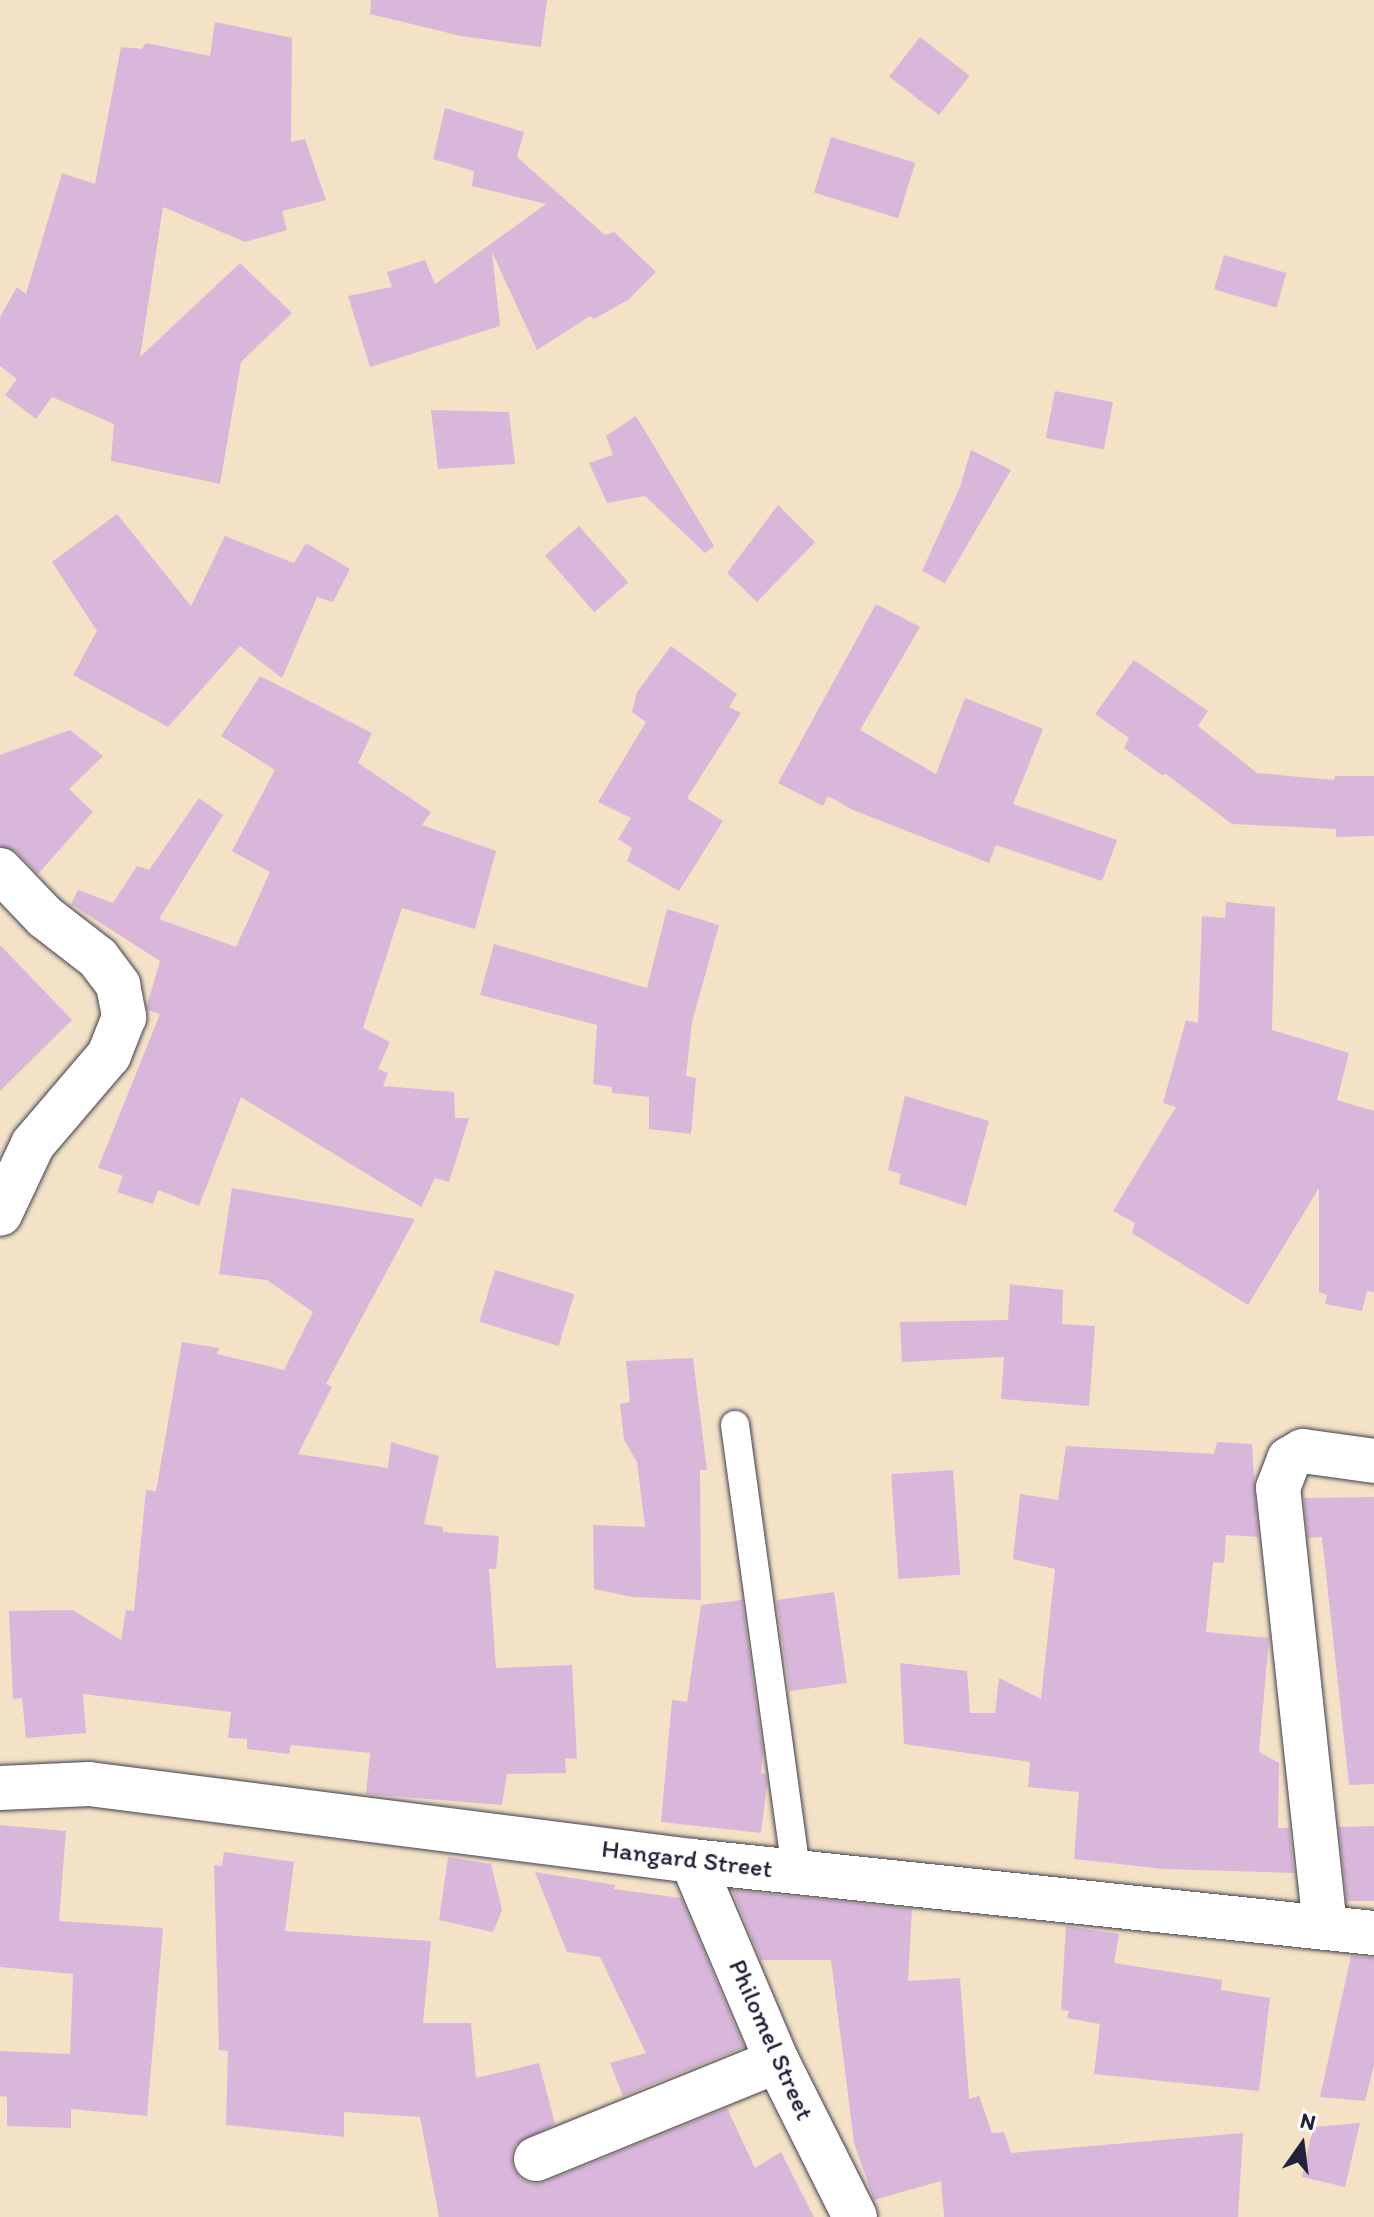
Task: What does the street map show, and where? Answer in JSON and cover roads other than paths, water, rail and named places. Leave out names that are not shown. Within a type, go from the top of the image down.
[{"type":"street","points":[[0,870],[45,917],[98,958],[118,985],[124,1017],[109,1055],[33,1144],[0,1214]]},
{"type":"street","points":[[1325,1927],[1278,1488],[1289,1459],[1303,1451],[1374,1461]]},
{"type":"street","name":"Hangard Street","points":[[0,1788],[89,1784],[692,1861],[1374,1933]]},
{"type":"street","name":"Philomel Street","points":[[692,1861],[777,2061],[855,2217]]},
{"type":"street","points":[[536,2159],[777,2061]]},
{"type":"lane","points":[[735,1425],[796,1872]]}]
